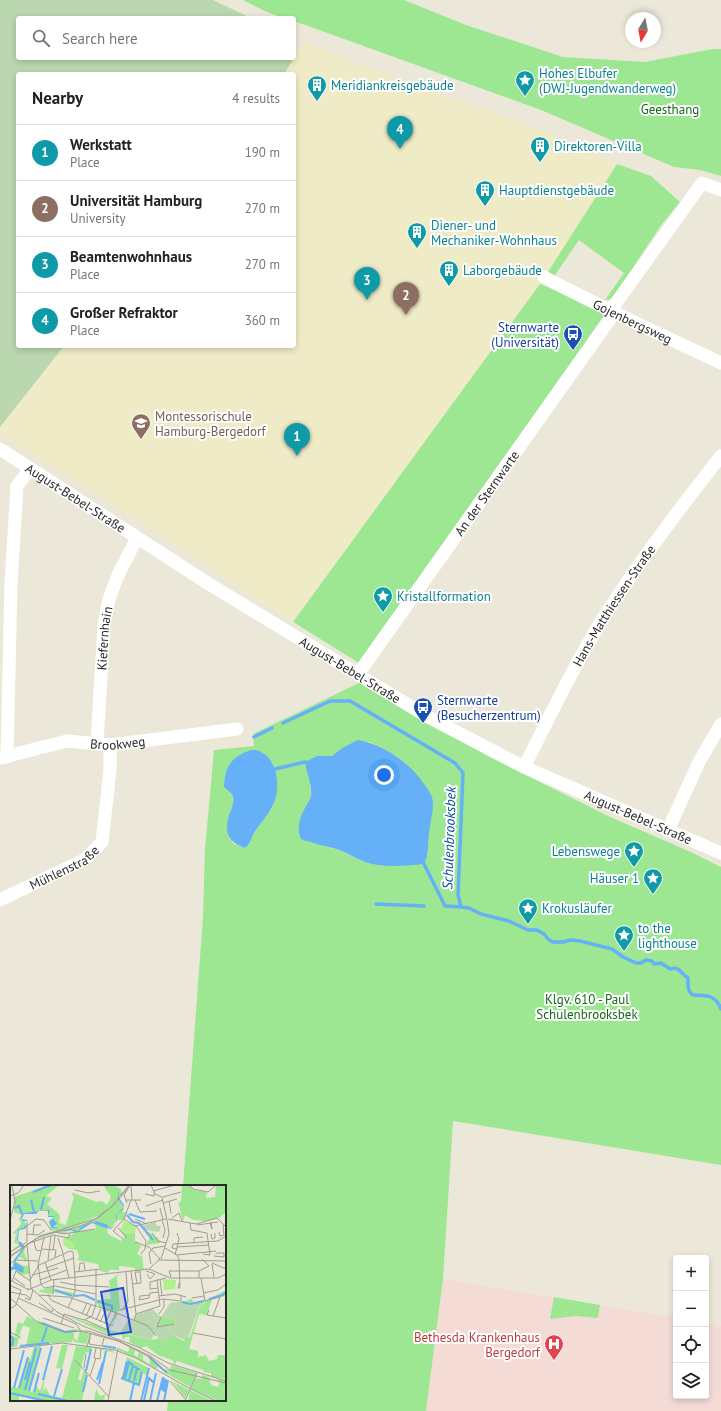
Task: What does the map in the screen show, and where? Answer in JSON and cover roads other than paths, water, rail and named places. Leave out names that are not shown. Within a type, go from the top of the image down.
[{"type":"street","name":"An der Sternwarte","points":[[358,674],[702,183],[721,190]]},
{"type":"street","name":"Gojenbergsweg","points":[[544,277],[721,363]]},
{"type":"street","name":"August-Bebel-Straße","points":[[0,449],[137,538],[428,717],[524,767],[721,853]]},
{"type":"street","name":"Hans-Matthiessen-Straße","points":[[524,767],[564,689],[602,621],[642,559],[721,456]]},
{"type":"street","points":[[3,757],[10,584],[17,486],[30,469]]},
{"type":"street","name":"Kiefernhain","points":[[97,744],[104,625],[109,599],[118,575],[137,538]]},
{"type":"street","points":[[668,830],[699,762],[721,724]]},
{"type":"street","name":"Brookweg","points":[[3,757],[67,741],[110,745],[237,729]]},
{"type":"street","name":"Mühlenstraße","points":[[0,900],[84,860],[102,842],[110,770],[110,745]]},
{"type":"water","points":[[358,740],[368,742],[395,756],[418,776],[430,793],[433,800],[433,807],[428,838],[428,852],[424,864],[394,866],[372,864],[339,850],[301,839],[299,823],[311,796],[310,783],[305,762],[317,756],[332,756],[342,748]]},
{"type":"water","points":[[251,750],[261,752],[272,762],[277,777],[277,793],[268,814],[256,830],[249,845],[245,848],[239,846],[231,840],[227,832],[229,814],[233,806],[233,799],[232,794],[224,787],[226,773],[230,763],[238,756]]},
{"type":"waterway","name":"Schulenbrooksbek","points":[[283,723],[330,701],[350,701],[455,763],[463,773],[458,895],[461,907],[469,908],[481,914],[509,921],[528,930],[537,930],[553,942],[570,940],[580,941],[612,949],[623,957],[636,963],[641,963],[646,960],[652,961],[654,964],[661,963],[670,969],[676,968],[688,978],[688,987],[693,995],[713,998],[719,1004],[721,1009]]},
{"type":"waterway","name":"Schulenbrooksbek","points":[[254,737],[272,728]]},
{"type":"waterway","points":[[275,769],[305,762]]},
{"type":"waterway","points":[[424,864],[445,906],[461,907]]},
{"type":"waterway","points":[[376,904],[424,906]]},
{"type":"place","name":"Hohes Elbufer (DWJ-Jugendwanderweg)","points":[[525,97]]},
{"type":"place","name":"Meridiankreisgebäude","points":[[317,102]]},
{"type":"place","name":"Großer Refraktor","points":[[400,149]]},
{"type":"place","name":"Direktoren-Villa","points":[[540,163]]},
{"type":"place","name":"Hauptdienstgebäude","points":[[485,207]]},
{"type":"place","name":"Diener- und Mechaniker-Wohnhaus","points":[[417,249]]},
{"type":"place","name":"Laborgebäude","points":[[449,287]]},
{"type":"place","name":"Beamtenwohnhaus","points":[[367,300]]},
{"type":"place","name":"Universität Hamburg","points":[[406,315]]},
{"type":"place","name":"Sternwarte (Universität)","points":[[573,351]]},
{"type":"place","name":"Montessorischule Hamburg-Bergedorf","points":[[141,440]]},
{"type":"place","name":"Werkstatt","points":[[297,456]]},
{"type":"place","name":"Kristallformation","points":[[383,613]]},
{"type":"place","name":"Sternwarte (Besucherzentrum)","points":[[423,724]]},
{"type":"place","name":"Lebenswege","points":[[634,868]]},
{"type":"place","name":"Häuser 1","points":[[653,895]]},
{"type":"place","name":"Krokusläufer","points":[[528,925]]},
{"type":"place","name":"to the lighthouse","points":[[624,952]]},
{"type":"place","name":"Bethesda Krankenhaus Bergedorf","points":[[554,1361]]},
{"type":"park label","name":"Geesthang","points":[[670,109]]},
{"type":"park label","name":"Klgv. 610 - Paul Schulenbrooksbek","points":[[587,1006]]}]
